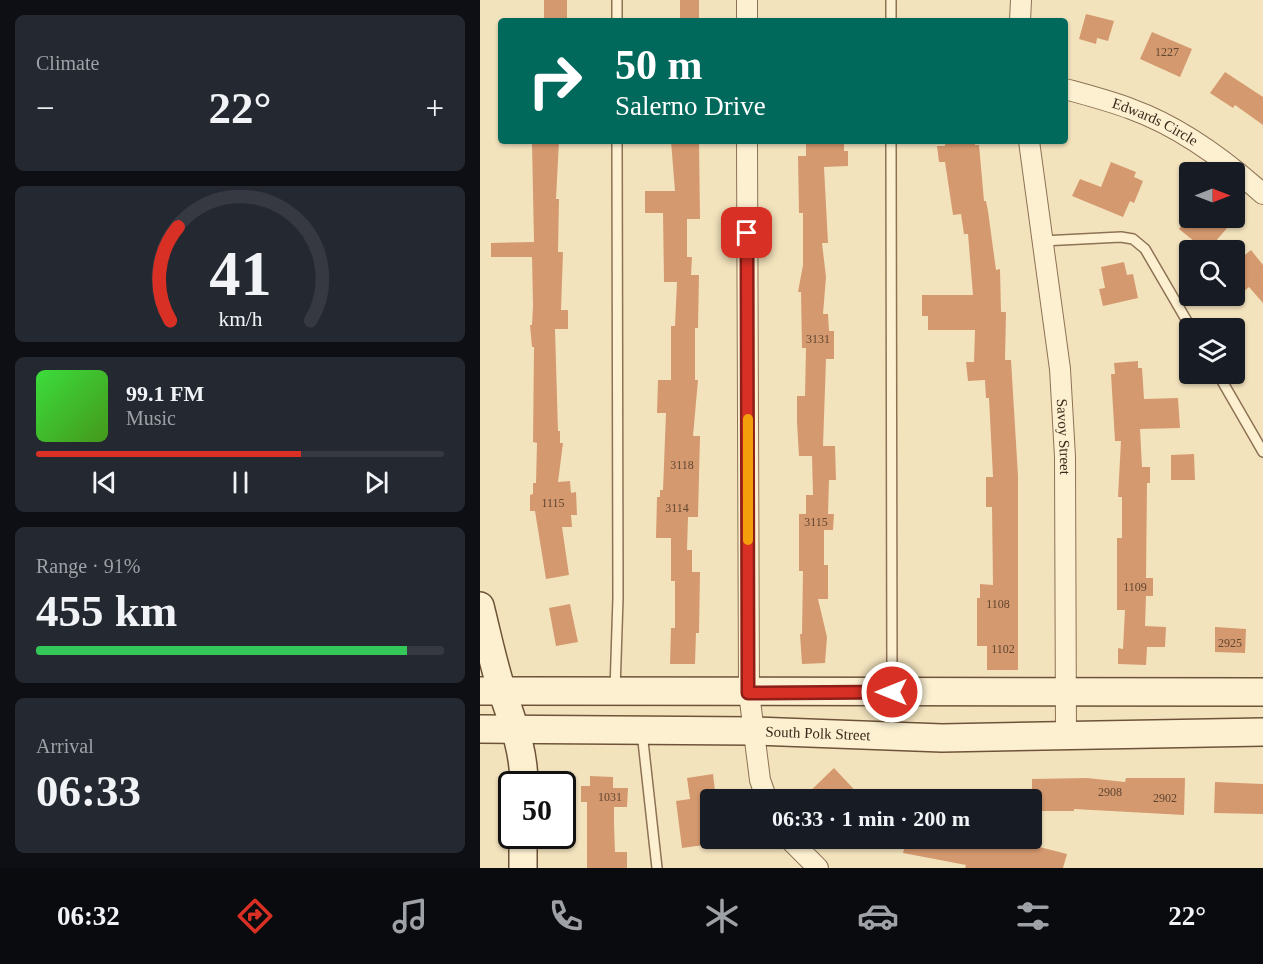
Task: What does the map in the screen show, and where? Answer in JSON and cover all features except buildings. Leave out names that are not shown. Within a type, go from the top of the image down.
[{"type":"main road","points":[[480,606],[491,691],[517,729],[524,760],[524,771]]},
{"type":"main road","points":[[491,691],[615,693],[1263,692]]},
{"type":"main road","name":"South Polk Street","points":[[480,729],[754,731],[942,738],[1263,732]]},
{"type":"main road","points":[[523,849],[523,868]]},
{"type":"street","points":[[747,0],[747,18]]},
{"type":"street","points":[[1020,18],[1021,0]]},
{"type":"street","name":"Edwards Circle","points":[[1068,90],[1132,109],[1165,125],[1225,160],[1263,194]]},
{"type":"street","points":[[747,144],[748,693],[763,789]]},
{"type":"street","name":"Savoy Street","points":[[1029,144],[1060,369],[1065,457],[1066,735]]},
{"type":"street","points":[[799,849],[818,868]]},
{"type":"lane","points":[[617,0],[617,18]]},
{"type":"lane","points":[[891,0],[891,18]]},
{"type":"lane","points":[[615,693],[618,598],[617,144]]},
{"type":"lane","points":[[891,144],[892,692]]},
{"type":"lane","points":[[1042,241],[1121,237],[1133,239],[1145,249],[1185,318]]},
{"type":"lane","points":[[1224,384],[1263,452]]},
{"type":"lane","points":[[642,730],[657,868]]},
{"type":"slow traffic","points":[[748,419],[748,540]]},
{"type":"route","points":[[747,233],[748,693],[892,692]]}]
